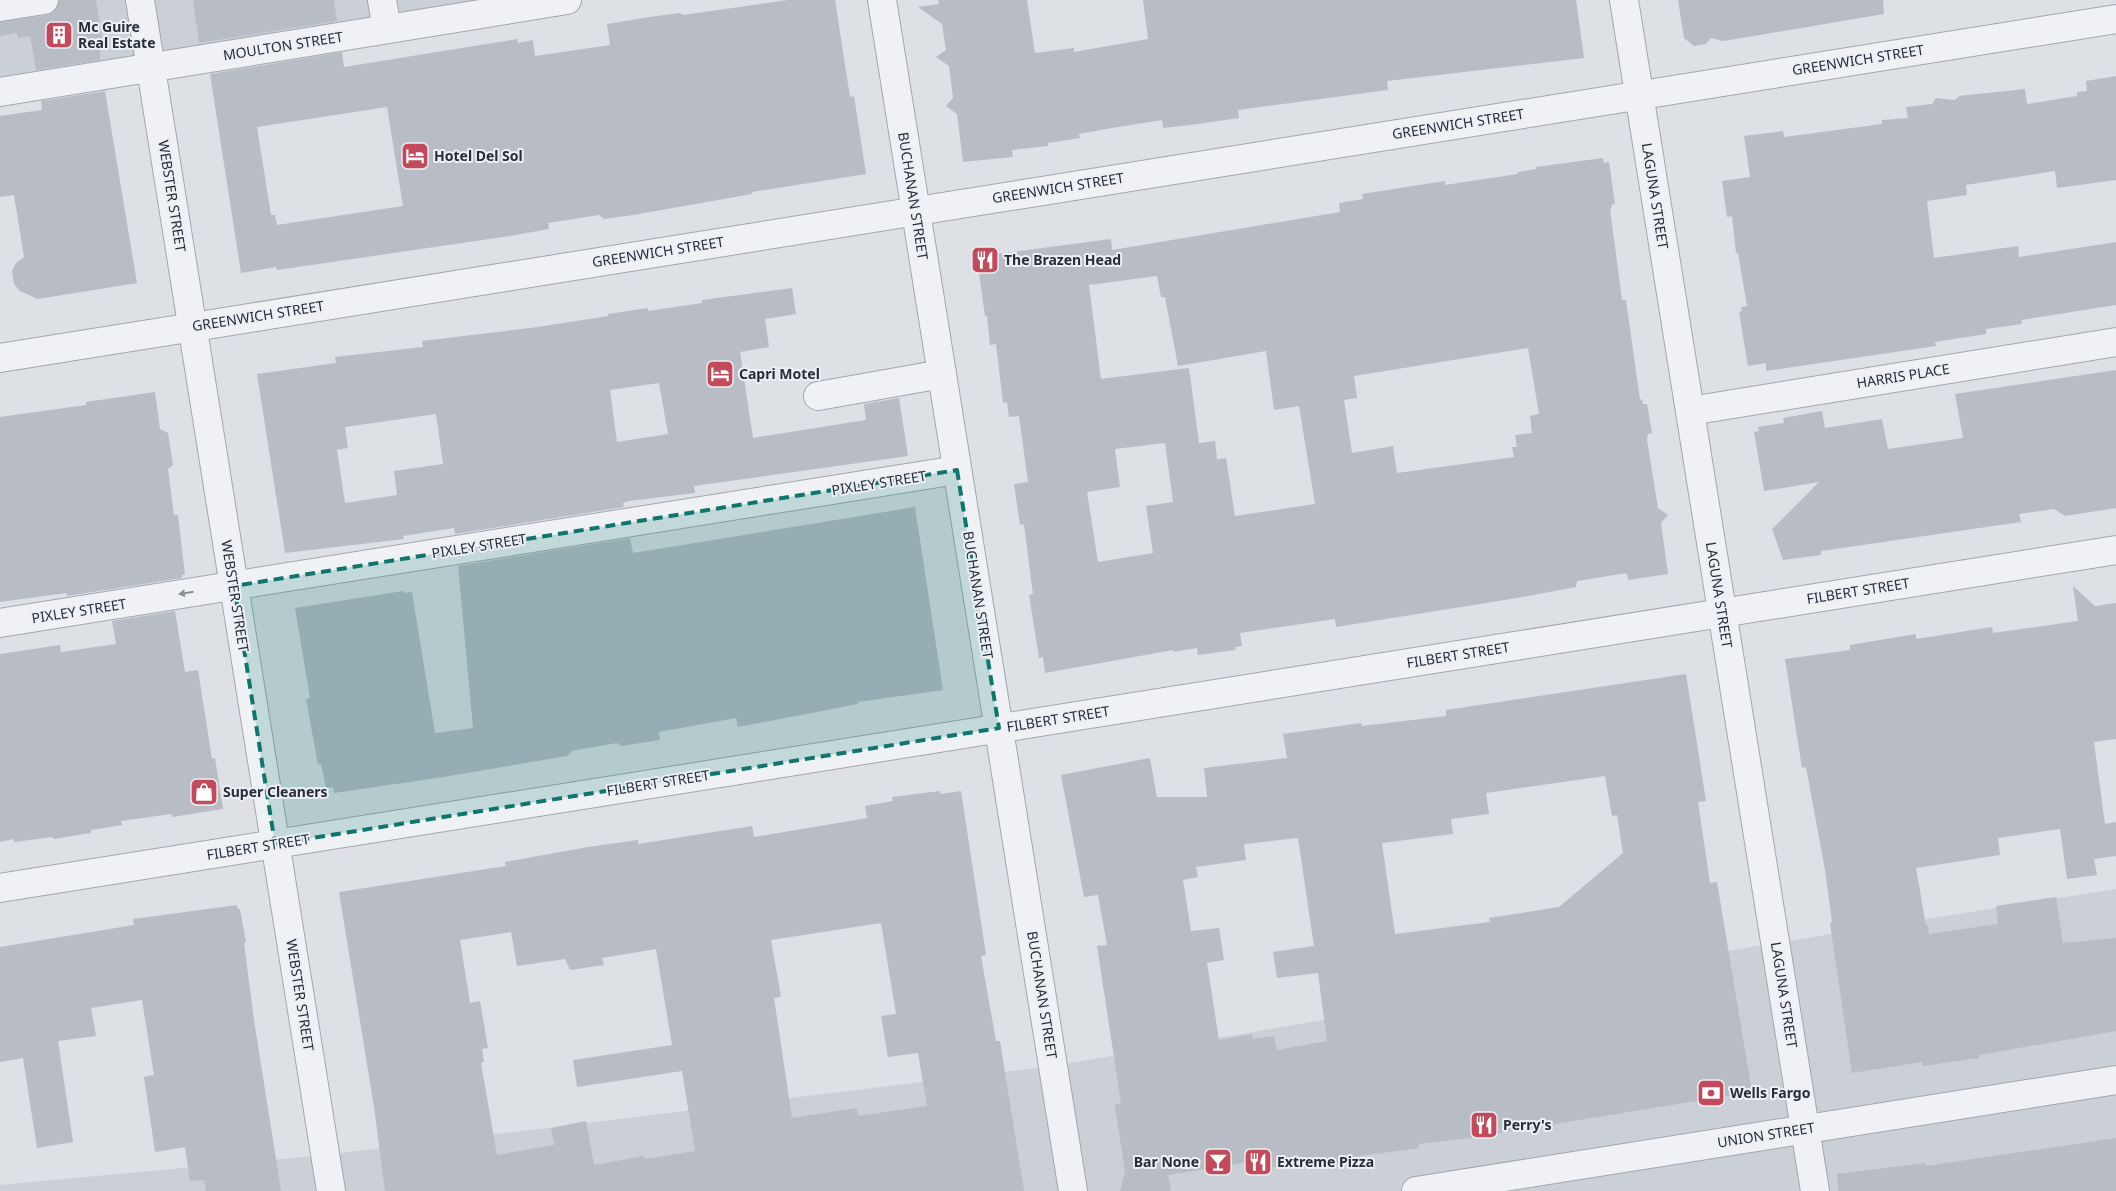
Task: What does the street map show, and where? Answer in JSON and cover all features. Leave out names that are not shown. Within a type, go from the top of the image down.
[{"type":"street","points":[[0,8],[44,0]]},
{"type":"street","name":"WEBSTER STREET","points":[[140,0],[331,1191]]},
{"type":"street","points":[[382,0],[387,29]]},
{"type":"street","name":"MOULTON STREET","points":[[0,92],[567,0]]},
{"type":"street","name":"BUCHANAN STREET","points":[[882,0],[1073,1191]]},
{"type":"street","name":"LAGUNA STREET","points":[[1624,0],[1814,1191]]},
{"type":"street","name":"GREENWICH STREET","points":[[0,358],[2116,19]]},
{"type":"street","name":"HARRIS PLACE","points":[[1690,410],[2116,342]]},
{"type":"street","points":[[818,396],[942,374]]},
{"type":"street","name":"PIXLEY STREET","points":[[0,623],[957,470]]},
{"type":"street","name":"FILBERT STREET","points":[[0,888],[2116,550]]},
{"type":"street","name":"UNION STREET","points":[[1420,1191],[2116,1080]]},
{"type":"highlighted area","points":[[957,470],[999,728],[275,844],[234,586]]},
{"type":"shaded area","points":[[0,0],[494,0],[0,79]]},
{"type":"shaded area","points":[[2116,889],[2116,1191],[0,1191],[0,1185],[325,1155],[1053,1066],[1775,943]]},
{"type":"building","name":"Mc Guire Real Estate","points":[[59,0],[96,0],[103,45],[100,48],[100,60],[36,70],[30,36],[18,38],[17,33],[0,36],[0,22],[47,15],[54,12]]},
{"type":"building","points":[[193,0],[334,0],[337,21],[199,43]]},
{"type":"building","points":[[788,0],[835,0],[850,97],[854,96],[866,174],[752,192],[752,194],[633,215],[604,219],[599,215],[548,223],[549,229],[510,236],[277,270],[276,267],[241,273],[210,74],[342,52],[344,67],[517,39],[518,43],[533,40],[535,56],[610,45],[607,24],[680,13],[683,15]],"holes":[[[387,107],[403,206],[277,225],[275,215],[271,215],[257,127]]]},
{"type":"building","points":[[938,0],[1027,0],[1035,53],[1074,48],[1074,52],[1148,39],[1143,0],[1576,0],[1584,58],[1387,81],[1388,90],[1238,110],[1239,118],[1198,124],[1163,128],[1162,120],[1106,129],[1079,134],[1080,138],[1048,143],[1048,146],[1012,150],[1013,157],[963,162],[957,114],[946,106],[953,98],[949,66],[936,57],[946,50],[942,24],[918,7],[939,4]]},
{"type":"building","points":[[1678,0],[1883,0],[1884,14],[1730,40],[1722,41],[1711,38],[1706,44],[1694,46],[1684,38]]},
{"type":"building","points":[[2116,76],[2116,180],[2057,188],[2055,171],[1966,185],[1967,195],[1927,201],[1934,258],[2018,246],[2019,257],[2116,242],[2116,305],[2021,320],[2022,324],[1986,329],[1986,334],[1935,342],[1936,346],[1766,371],[1766,363],[1748,366],[1739,312],[1742,311],[1741,307],[1747,306],[1738,253],[1736,253],[1732,216],[1727,217],[1722,181],[1750,177],[1744,136],[1783,131],[1784,137],[1882,124],[1882,120],[1908,118],[1906,107],[1932,104],[1936,98],[1955,100],[1959,96],[2025,89],[2027,104],[2077,96],[2077,92],[2087,91],[2086,81]]},
{"type":"building","points":[[105,91],[137,283],[38,299],[20,291],[14,284],[12,271],[16,263],[24,257],[14,195],[0,197],[0,116],[42,110],[41,101]]},
{"type":"building","points":[[1603,158],[1604,163],[1609,162],[1615,204],[1611,205],[1612,208],[1610,209],[1622,300],[1626,300],[1640,400],[1642,399],[1643,404],[1647,404],[1652,433],[1648,434],[1647,440],[1658,508],[1668,515],[1661,523],[1668,574],[1628,580],[1627,573],[1577,581],[1576,587],[1517,598],[1336,627],[1335,619],[1240,633],[1242,646],[1235,647],[1236,650],[1198,655],[1197,648],[1173,652],[1173,650],[1045,673],[1043,657],[1039,658],[1029,595],[1033,594],[1024,524],[1020,525],[1014,484],[1028,482],[1019,416],[1009,417],[1007,402],[1003,403],[996,344],[990,345],[987,316],[985,316],[979,273],[983,273],[981,256],[1111,239],[1112,250],[1340,212],[1339,203],[1363,199],[1362,194],[1445,181],[1445,185],[1518,174],[1518,172],[1536,169],[1536,167]],"holes":[[[1157,276],[1161,297],[1165,297],[1178,366],[1266,351],[1274,410],[1299,406],[1315,504],[1235,516],[1226,458],[1217,459],[1215,441],[1199,443],[1189,368],[1101,379],[1089,285]],[[1528,348],[1539,414],[1530,416],[1532,433],[1515,435],[1517,447],[1512,447],[1514,457],[1397,473],[1393,446],[1352,453],[1344,400],[1357,398],[1354,376]],[[1165,443],[1173,502],[1146,506],[1153,553],[1098,562],[1087,492],[1120,487],[1115,449]]]},
{"type":"building","points":[[792,288],[796,314],[765,319],[769,347],[740,352],[753,438],[866,420],[864,404],[899,398],[908,456],[694,486],[695,493],[629,501],[623,503],[624,507],[455,534],[454,528],[403,536],[404,539],[285,553],[257,374],[336,363],[335,357],[423,347],[422,341],[538,327],[648,308],[648,311],[702,303],[702,300]],"holes":[[[659,383],[668,434],[617,442],[610,390]],[[436,414],[443,464],[394,471],[397,495],[345,503],[337,450],[348,448],[345,427]]]},
{"type":"building","points":[[2116,370],[2116,508],[2065,516],[2054,509],[2019,514],[2021,522],[1821,551],[1821,555],[1783,560],[1772,529],[1819,482],[1764,491],[1754,432],[1759,431],[1758,427],[1784,423],[1783,418],[1822,411],[1825,428],[1882,419],[1888,449],[1963,438],[1955,394]]},
{"type":"building","points":[[155,392],[160,429],[168,433],[173,465],[168,469],[174,515],[178,515],[185,575],[182,575],[182,578],[67,596],[67,593],[0,602],[0,417],[86,405],[86,402]]},
{"type":"building","points":[[915,507],[943,690],[858,702],[858,704],[738,727],[736,718],[659,732],[660,740],[621,746],[617,743],[572,751],[567,756],[437,778],[334,793],[333,787],[326,788],[321,764],[318,765],[306,699],[310,698],[295,608],[403,591],[404,593],[412,592],[435,733],[473,728],[458,566],[630,538],[633,553]]},
{"type":"building","points":[[2073,586],[2095,606],[2116,603],[2116,739],[2094,742],[2105,824],[2116,822],[2116,856],[2094,859],[2097,875],[2067,879],[2060,829],[1998,838],[2000,855],[1916,868],[1929,934],[1998,924],[1996,906],[2056,897],[2063,943],[2116,938],[2116,1031],[1979,1055],[1979,1058],[1923,1066],[1922,1062],[1852,1073],[1830,923],[1832,922],[1825,870],[1806,767],[1802,768],[1785,659],[1850,650],[1850,645],[1916,634],[1916,639],[1992,627],[1993,633],[2078,621]]},
{"type":"building","points":[[175,611],[185,672],[198,670],[212,759],[215,758],[223,809],[172,817],[171,814],[121,821],[122,825],[91,830],[91,833],[53,839],[53,837],[14,842],[14,839],[0,842],[0,654],[60,645],[61,652],[116,644],[112,621]]},
{"type":"building","points":[[1686,674],[1706,801],[1698,802],[1710,883],[1717,882],[1752,1092],[1488,1136],[1418,1144],[1419,1148],[1353,1157],[1354,1161],[1315,1167],[1314,1161],[1249,1171],[1248,1162],[1168,1175],[1171,1191],[1120,1191],[1125,1171],[1115,1104],[1121,1103],[1097,946],[1107,945],[1098,895],[1084,897],[1061,775],[1150,758],[1157,797],[1207,797],[1204,768],[1287,758],[1283,734],[1361,723],[1362,726],[1446,716],[1446,710]],"holes":[[[1605,776],[1612,816],[1617,815],[1623,853],[1559,907],[1489,918],[1490,922],[1395,934],[1382,843],[1453,834],[1451,819],[1489,814],[1486,793]],[[1298,838],[1314,946],[1273,952],[1277,978],[1318,973],[1327,1041],[1277,1050],[1274,1036],[1253,1039],[1252,1034],[1219,1040],[1207,963],[1224,960],[1219,928],[1191,931],[1183,880],[1198,877],[1196,867],[1246,860],[1244,844]]]},
{"type":"building","points":[[940,791],[941,794],[961,791],[986,955],[981,956],[996,1041],[1000,1041],[1024,1191],[385,1191],[374,1107],[339,892],[506,866],[505,862],[588,847],[638,840],[638,844],[752,826],[754,837],[867,818],[865,806],[893,801],[892,797]],"holes":[[[881,923],[896,1014],[881,1016],[888,1057],[918,1053],[927,1106],[858,1116],[857,1108],[792,1118],[774,998],[781,997],[771,940]],[[511,932],[517,966],[565,959],[570,970],[604,965],[602,958],[656,949],[672,1045],[573,1060],[577,1087],[682,1071],[695,1151],[645,1159],[644,1156],[594,1165],[586,1121],[551,1128],[554,1145],[497,1155],[481,1063],[484,1062],[482,1049],[488,1048],[480,1001],[470,1003],[460,940]]]},
{"type":"building","points":[[237,905],[238,909],[240,909],[246,942],[244,943],[254,1020],[281,1191],[206,1191],[204,1180],[190,1181],[185,1147],[155,1152],[144,1077],[154,1075],[142,1000],[91,1008],[96,1036],[58,1041],[73,1142],[37,1148],[23,1058],[0,1062],[0,947],[134,925],[133,919]]},
{"type":"building","points":[[2116,1138],[2116,1191],[1838,1191],[1837,1174],[1925,1163],[1926,1166]]},
{"type":"place","name":"Mc Guire Real Estate","points":[[59,35]]},
{"type":"place","name":"Hotel Del Sol","points":[[415,156]]},
{"type":"place","name":"The Brazen Head","points":[[985,260]]},
{"type":"place","name":"Capri Motel","points":[[720,374]]},
{"type":"place","name":"Super Cleaners","points":[[204,792]]},
{"type":"place","name":"Wells Fargo","points":[[1711,1093]]},
{"type":"place","name":"Perry's","points":[[1484,1125]]},
{"type":"place","name":"Bar None","points":[[1218,1162]]},
{"type":"place","name":"Extreme Pizza","points":[[1258,1162]]}]
